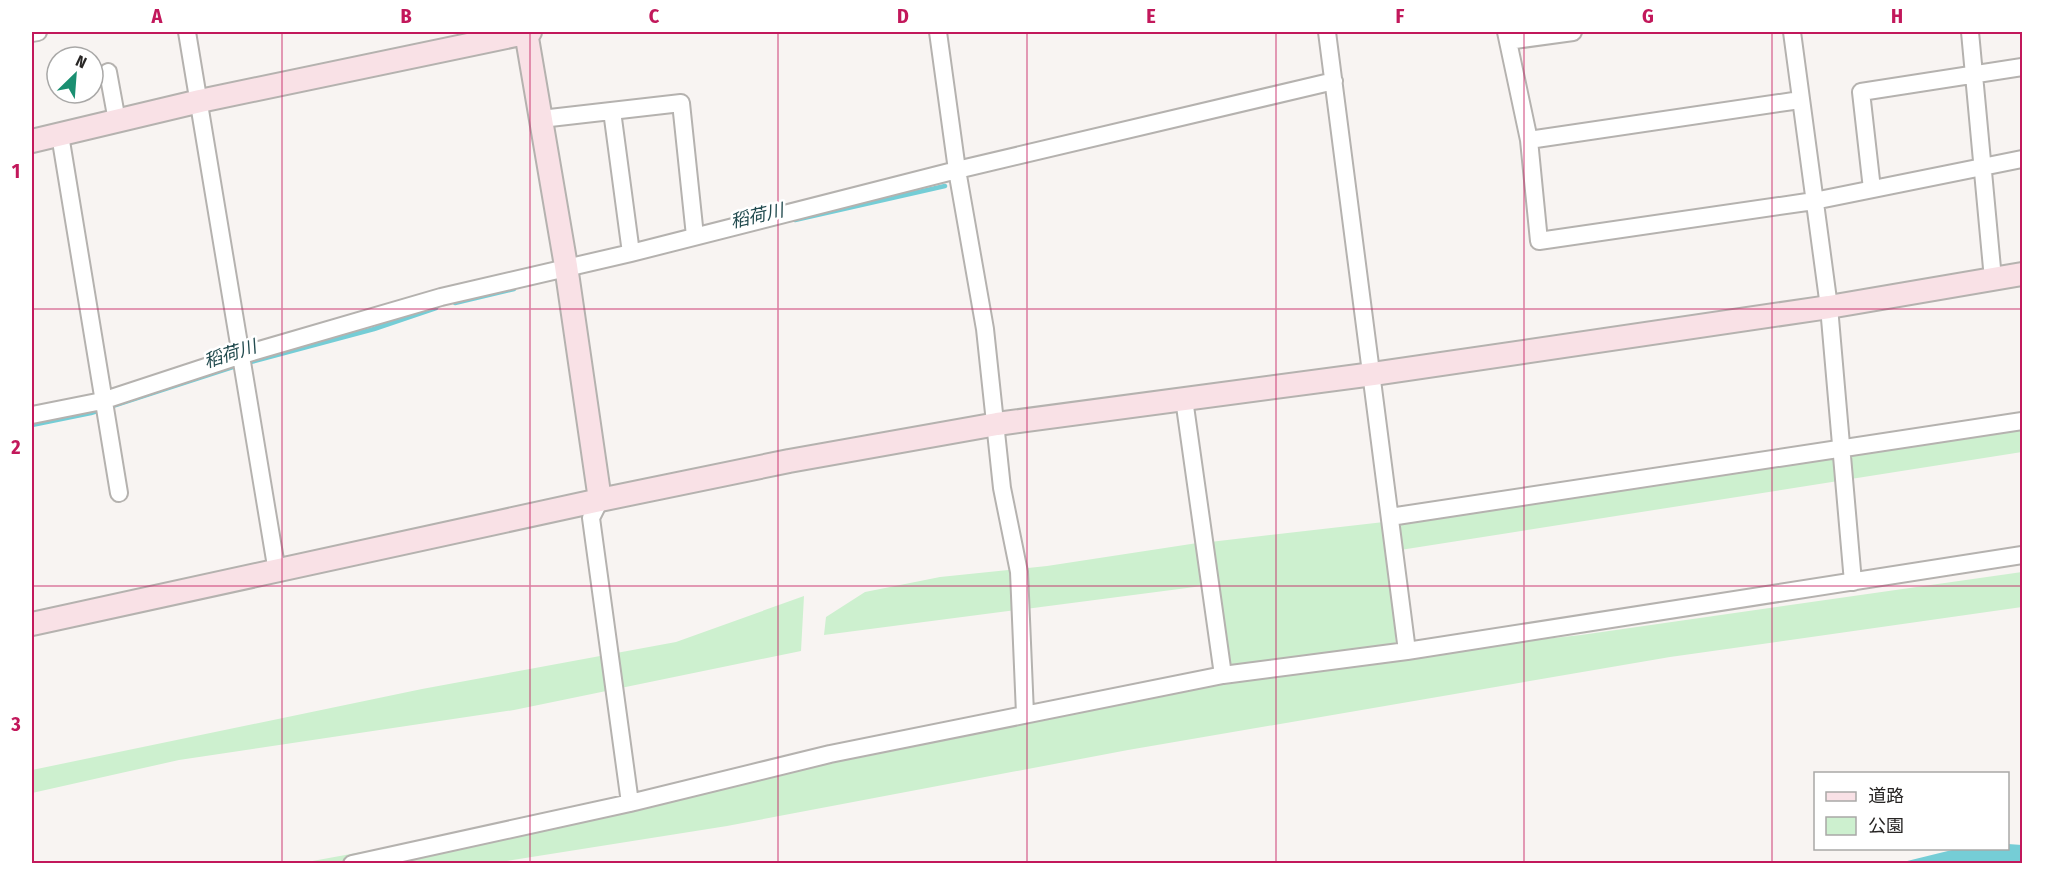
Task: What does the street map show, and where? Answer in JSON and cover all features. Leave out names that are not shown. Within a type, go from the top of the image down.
[{"type":"street","points":[[32,33],[38,32]]},
{"type":"street","points":[[187,32],[277,572]]},
{"type":"street","points":[[32,141],[200,101],[528,32],[566,266],[600,500],[591,518],[630,803]]},
{"type":"street","points":[[938,32],[957,170],[985,329],[997,424],[1002,488],[1018,572],[1025,714]]},
{"type":"street","points":[[1327,32],[1407,651]]},
{"type":"street","points":[[1573,32],[1507,36],[1529,141],[1539,241],[1814,201],[2022,159]]},
{"type":"street","points":[[1792,32],[1829,307],[1853,582]]},
{"type":"street","points":[[1970,32],[1972,74],[1993,279]]},
{"type":"street","points":[[1872,189],[1861,92],[2022,67]]},
{"type":"street","points":[[108,72],[117,121]]},
{"type":"street","points":[[32,415],[102,401],[242,355],[441,297],[566,266],[631,253],[957,170],[1334,81]]},
{"type":"street","points":[[1529,141],[1800,100]]},
{"type":"street","points":[[541,119],[681,103],[695,237]]},
{"type":"street","points":[[612,111],[631,253]]},
{"type":"street","points":[[60,135],[102,401],[119,493]]},
{"type":"street","points":[[32,624],[600,500],[789,461],[997,424],[1372,374],[1829,307],[2022,274]]},
{"type":"street","points":[[1184,399],[1223,675]]},
{"type":"street","points":[[1390,517],[2022,421]]},
{"type":"street","points":[[352,864],[630,803],[830,754],[1223,675],[1407,651],[2022,555]]},
{"type":"green space","points":[[2022,421],[2022,452],[1394,551],[1390,517]]},
{"type":"green space","points":[[1384,522],[1396,644],[1230,665],[1210,542]]},
{"type":"green space","points":[[1204,542],[1210,585],[824,635],[826,617],[865,592],[940,577],[1047,566]]},
{"type":"green space","points":[[2022,572],[2022,607],[1670,657],[1128,750],[727,826],[494,863],[296,864],[630,803],[1223,675],[1581,635]]},
{"type":"green space","points":[[804,596],[801,651],[514,710],[179,760],[32,793],[32,770],[422,689],[676,642]]},
{"type":"water","points":[[2009,844],[2022,845],[2022,863],[1899,863],[1952,850],[2009,850]]},
{"type":"waterway","name":"稻荷川","points":[[795,220],[945,186]]},
{"type":"waterway","name":"稻荷川","points":[[455,303],[514,289]]},
{"type":"waterway","name":"稻荷川","points":[[247,363],[374,329],[436,308]]},
{"type":"waterway","name":"稻荷川","points":[[32,425],[91,413],[239,365]]}]
